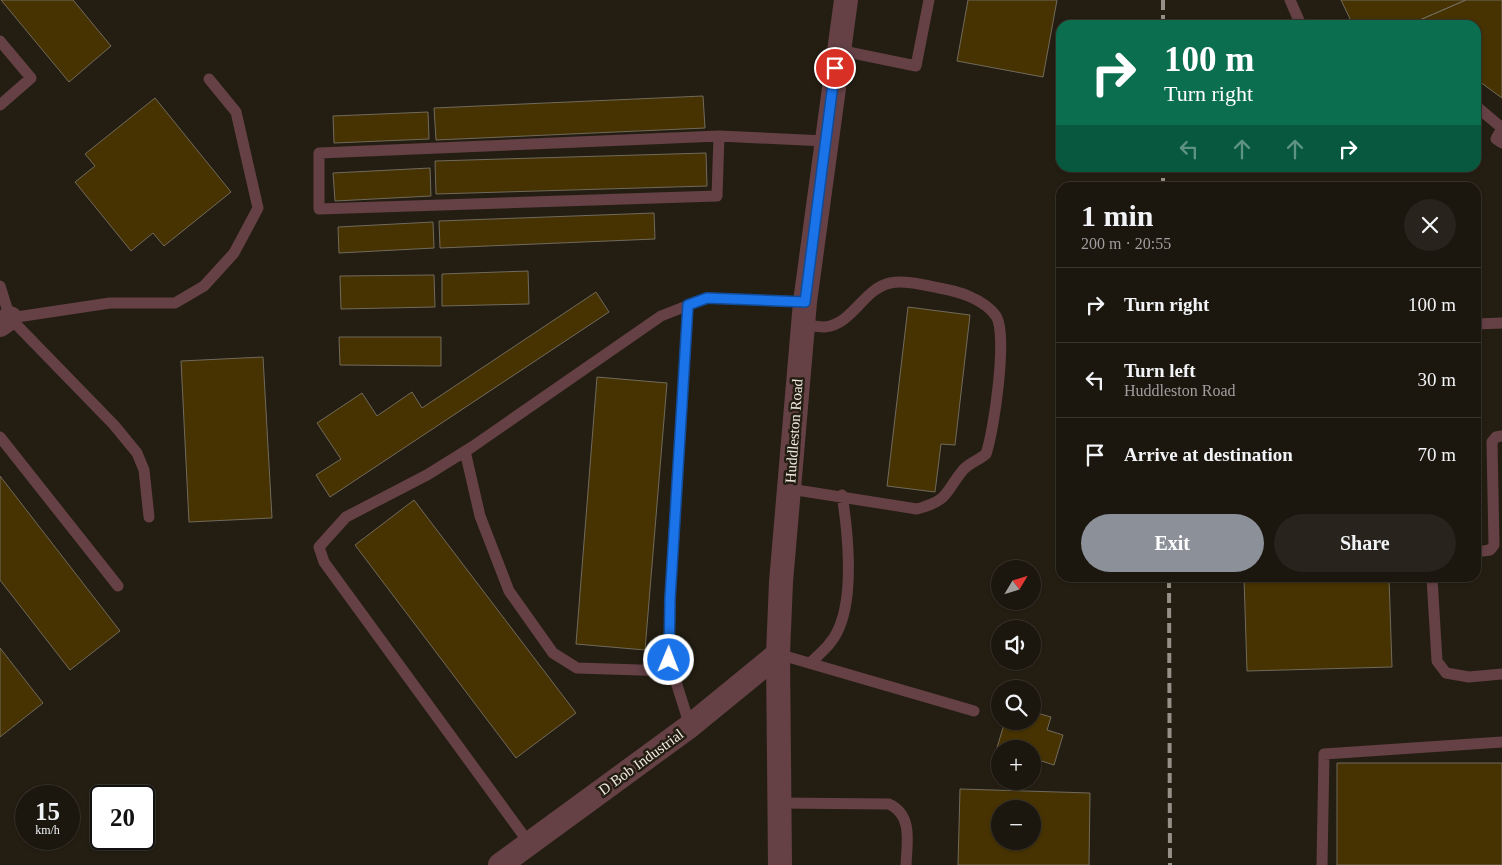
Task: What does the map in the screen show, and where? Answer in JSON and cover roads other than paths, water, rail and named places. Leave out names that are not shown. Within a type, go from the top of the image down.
[{"type":"street","name":"Huddleston Road","points":[[780,865],[778,654],[790,489],[804,313],[825,141],[846,0]]},
{"type":"street","name":"D Bob Industrial","points":[[500,865],[690,726],[778,654]]},
{"type":"lane","points":[[838,50],[916,66],[929,0]]},
{"type":"lane","points":[[1290,0],[1299,20]]},
{"type":"lane","points":[[0,41],[31,78],[0,105]]},
{"type":"lane","points":[[5,322],[110,303],[175,303],[204,286],[234,252],[258,208],[236,112],[210,79]]},
{"type":"lane","points":[[1481,110],[1502,128],[1496,139],[1502,142]]},
{"type":"lane","points":[[719,136],[717,196],[319,209],[319,152],[719,136],[825,141]]},
{"type":"lane","points":[[529,843],[324,562],[319,547],[346,516],[427,475],[465,451],[660,316],[707,298],[804,313],[826,326],[835,324],[845,318],[865,296],[878,287],[892,282],[943,288],[964,295],[990,308],[999,324],[1001,332],[992,432],[986,454],[964,470],[947,494],[936,504],[917,509],[842,495],[790,489]]},
{"type":"lane","points":[[0,286],[5,322],[114,425],[137,454],[144,470],[149,517]]},
{"type":"lane","points":[[688,305],[670,599],[669,660],[690,726]]},
{"type":"lane","points":[[1481,324],[1502,323]]},
{"type":"lane","points":[[1481,551],[1490,550],[1494,545],[1492,442],[1496,437],[1502,436]]},
{"type":"lane","points":[[0,438],[118,586]]},
{"type":"lane","points":[[465,451],[480,516],[509,591],[553,653],[577,668],[671,671]]},
{"type":"lane","points":[[810,663],[828,647],[840,627],[844,612],[848,561],[842,495]]},
{"type":"lane","points":[[1432,582],[1437,661],[1446,673],[1469,677],[1502,674]]},
{"type":"lane","points":[[778,654],[974,711]]},
{"type":"lane","points":[[1322,865],[1324,754],[1502,742]]},
{"type":"lane","points":[[778,804],[889,804],[899,809],[905,819],[907,838],[906,865]]},
{"type":"railway","points":[[1163,0],[1163,20]]},
{"type":"railway","points":[[1163,172],[1163,182]]},
{"type":"railway","points":[[1169,582],[1170,865]]}]
